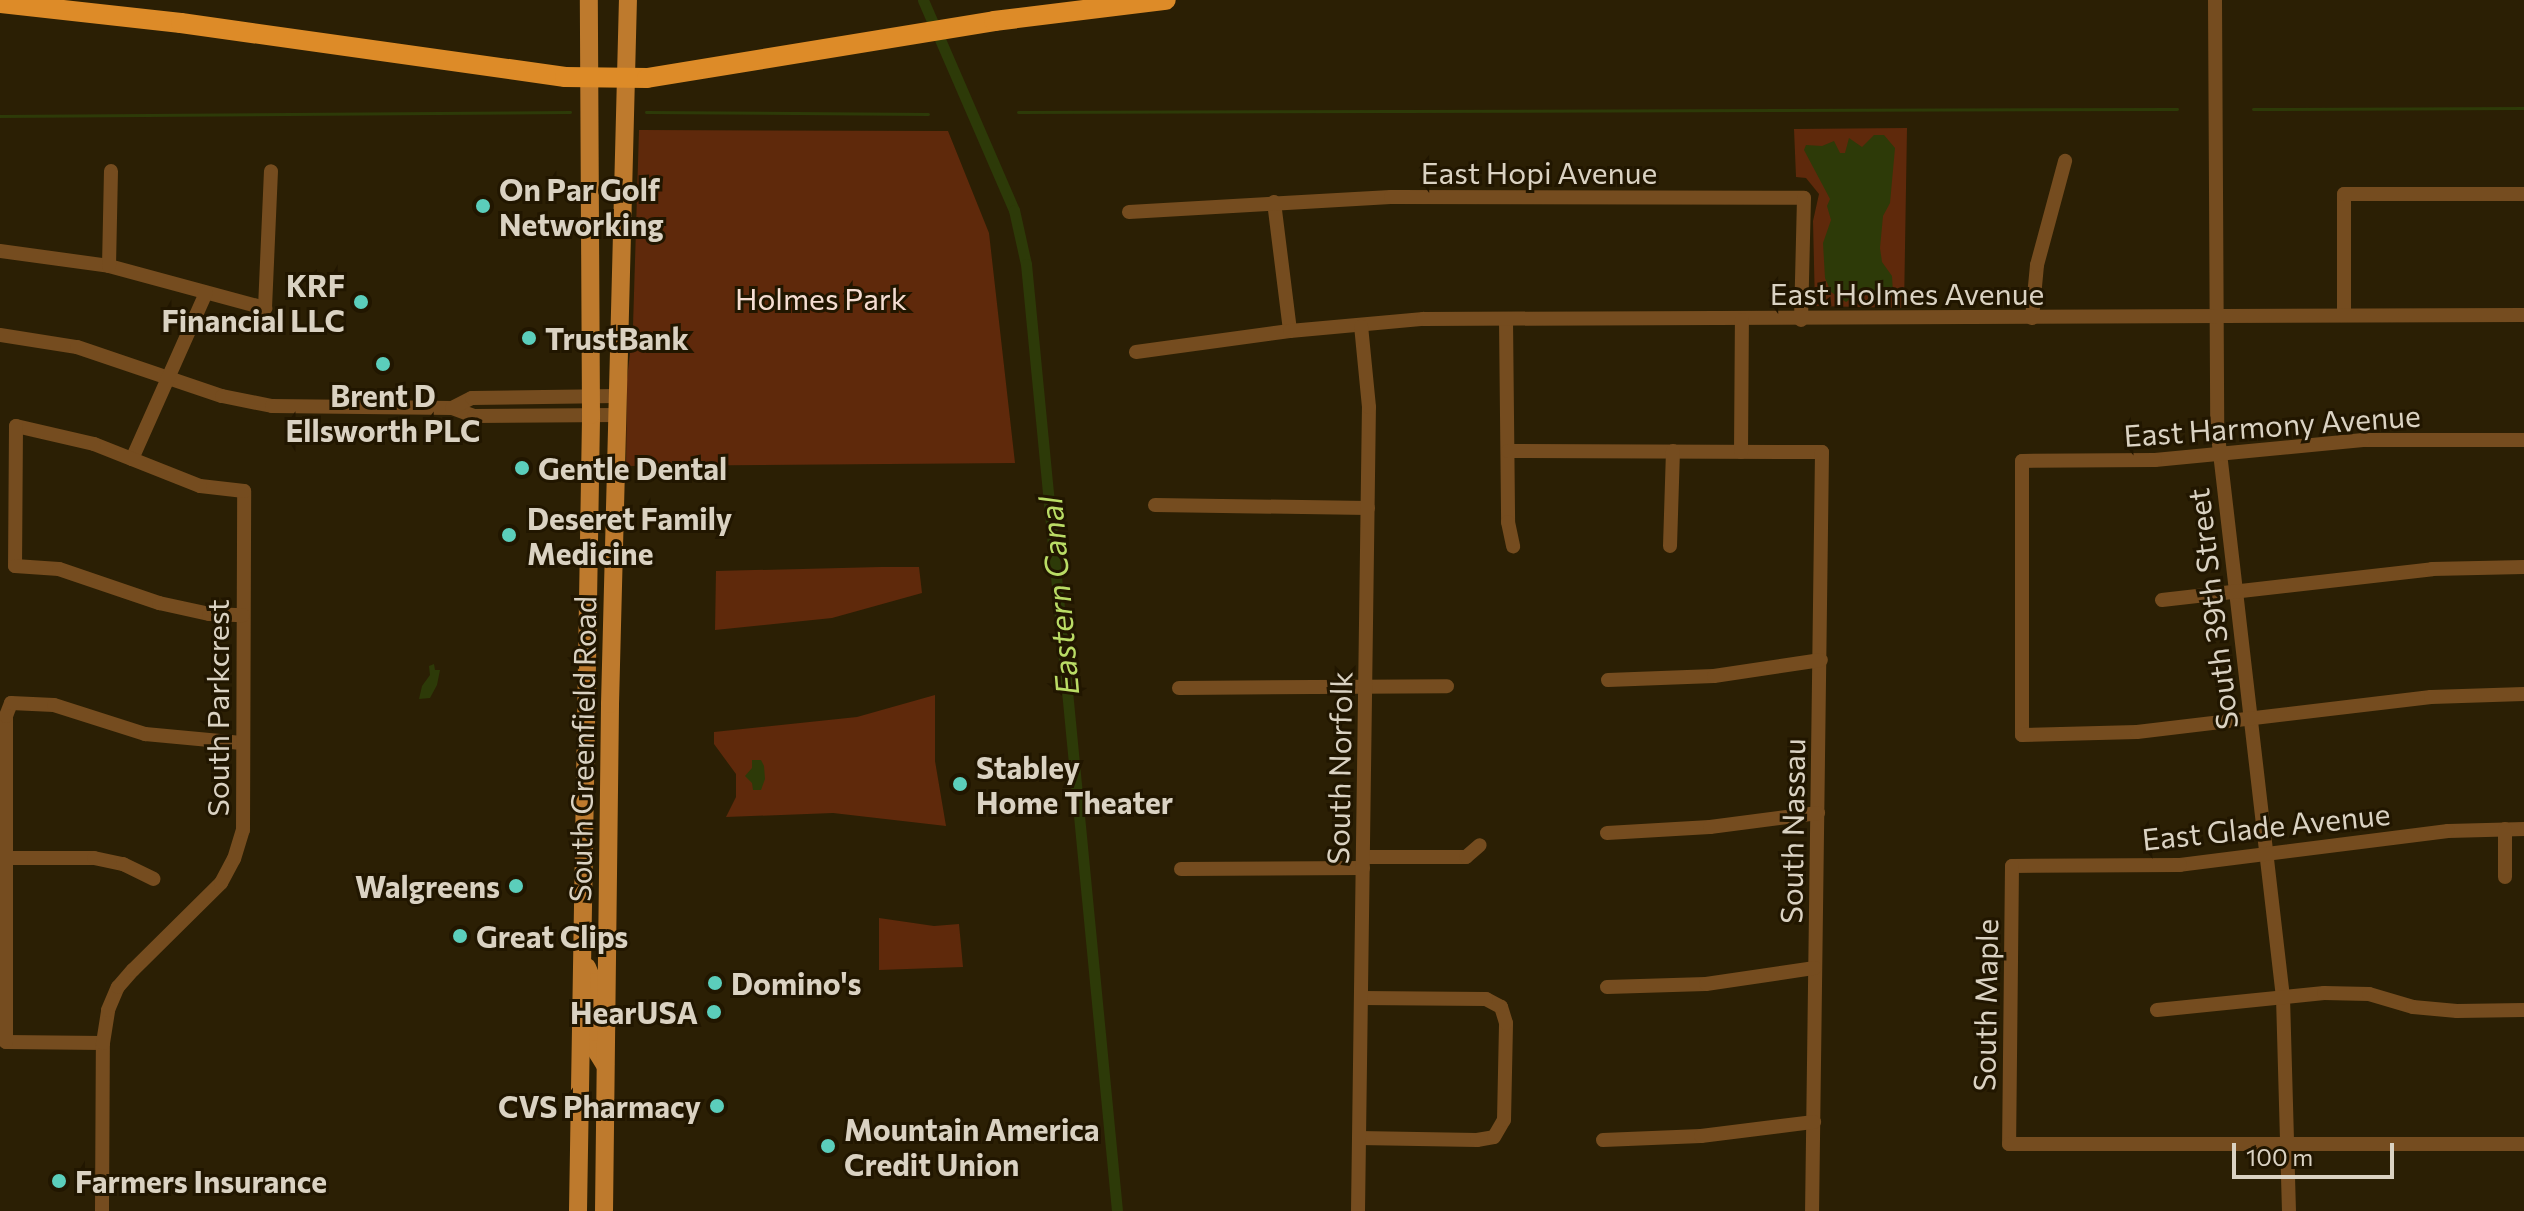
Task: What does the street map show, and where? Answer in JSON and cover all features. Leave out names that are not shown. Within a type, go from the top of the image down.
[{"type":"highway","points":[[0,3],[181,23],[397,56],[588,77],[647,78],[994,21],[1166,0]]},
{"type":"main road","name":"South Greenfield Road","points":[[578,1211],[591,406],[589,0]]},
{"type":"main road","name":"South Greenfield Road","points":[[604,1211],[616,396],[628,0]]},
{"type":"main road","points":[[583,826],[593,856],[594,934],[599,947],[607,950]]},
{"type":"main road","points":[[581,964],[592,976],[595,1049],[606,1068]]},
{"type":"street","name":"South 39th Street","points":[[2215,0],[2215,318],[2219,452],[2283,997],[2289,1211]]},
{"type":"street","points":[[2032,318],[2037,265],[2065,161]]},
{"type":"street","points":[[109,266],[111,171]]},
{"type":"street","points":[[0,251],[109,266],[265,308],[271,171]]},
{"type":"street","points":[[2344,315],[2344,194],[2524,194]]},
{"type":"street","name":"East Hopi Avenue","points":[[1129,212],[1391,197],[1804,198],[1801,320]]},
{"type":"street","points":[[1274,202],[1290,331]]},
{"type":"street","points":[[206,293],[132,459],[67,435],[16,426],[15,566],[59,569],[159,603],[209,614],[243,615]]},
{"type":"street","name":"East Holmes Avenue","points":[[1136,352],[1290,331],[1423,319],[2524,315]]},
{"type":"street","points":[[1506,320],[1508,522],[1513,546]]},
{"type":"street","points":[[1508,451],[1741,452],[1742,320]]},
{"type":"street","name":"South Norfolk","points":[[1358,1211],[1369,407],[1361,326]]},
{"type":"street","points":[[0,335],[95,352],[222,396],[272,406],[452,408],[472,398],[591,406],[616,415]]},
{"type":"street","points":[[591,406],[616,396]]},
{"type":"street","name":"East Harmony Avenue","points":[[2252,718],[2137,732],[2022,735],[2022,461],[2132,461],[2363,440],[2524,440]]},
{"type":"street","points":[[1670,546],[1673,451]]},
{"type":"street","name":"South Nassau","points":[[1741,452],[1822,452],[1812,1211]]},
{"type":"street","name":"South Parkcrest","points":[[102,1211],[103,1043],[108,1010],[118,987],[221,883],[234,859],[243,830],[244,491],[200,486],[132,459]]},
{"type":"street","points":[[1155,505],[1368,508]]},
{"type":"street","points":[[2162,600],[2432,569],[2524,567]]},
{"type":"street","points":[[1608,680],[1714,676],[1821,660]]},
{"type":"street","points":[[1179,688],[1447,686]]},
{"type":"street","points":[[2252,718],[2431,697],[2524,694]]},
{"type":"street","points":[[103,1043],[6,1042],[6,716],[11,703],[54,705],[145,734],[242,743]]},
{"type":"street","points":[[1607,833],[1710,827],[1818,813]]},
{"type":"street","points":[[2505,829],[2505,877]]},
{"type":"street","name":"East Glade Avenue","points":[[2012,866],[2151,867],[2448,831],[2524,829]]},
{"type":"street","points":[[1181,869],[1466,857],[1480,845]]},
{"type":"street","points":[[4,858],[94,858],[123,864],[154,879]]},
{"type":"street","name":"South Maple","points":[[2012,866],[2009,1144],[2288,1144]]},
{"type":"street","points":[[1607,987],[1706,984],[1815,968]]},
{"type":"street","points":[[2157,1010],[2283,997],[2369,994],[2413,1007],[2457,1011],[2524,1010]]},
{"type":"street","points":[[1359,1138],[1477,1140],[1494,1137],[1504,1120],[1506,1023],[1501,1007],[1486,999],[1361,998]]},
{"type":"street","points":[[1603,1140],[1701,1136],[1814,1122]]},
{"type":"street","points":[[2288,1144],[2524,1144]]},
{"type":"green space","points":[[1907,128],[1904,308],[1815,306],[1813,221],[1819,194],[1806,178],[1796,177],[1794,129]]},
{"type":"green space","name":"Holmes Park","points":[[639,130],[948,131],[989,233],[1015,463],[626,466]]},
{"type":"green space","points":[[919,567],[922,593],[832,618],[715,630],[716,571]]},
{"type":"green space","points":[[935,695],[935,761],[946,826],[833,813],[726,817],[736,797],[736,774],[714,744],[714,732],[857,717]]},
{"type":"green space","points":[[879,918],[934,926],[959,924],[963,967],[879,970]]},
{"type":"shaded area","points":[[1874,135],[1884,135],[1895,148],[1890,203],[1883,216],[1880,248],[1882,262],[1892,276],[1893,293],[1886,296],[1862,291],[1846,302],[1831,292],[1825,278],[1823,243],[1831,220],[1827,206],[1830,199],[1804,150],[1806,145],[1822,146],[1834,141],[1840,153],[1845,153],[1849,138],[1862,147]]},
{"type":"shaded area","points":[[434,664],[435,670],[440,670],[437,685],[430,698],[419,699],[422,686],[430,675],[429,666]]},
{"type":"shaded area","points":[[752,760],[761,760],[764,766],[765,779],[761,790],[753,790],[752,783],[745,776],[752,768]]},
{"type":"waterway","name":"Eastern Canal","points":[[923,0],[1014,210],[1026,264],[1117,1211]]},
{"type":"waterway","points":[[2253,109],[2524,108]]},
{"type":"waterway","points":[[1018,112],[2177,109]]},
{"type":"waterway","points":[[0,116],[570,112]]},
{"type":"waterway","points":[[646,112],[928,114]]},
{"type":"place","name":"On Par Golf Networking","points":[[483,206]]},
{"type":"place","name":"KRF Financial LLC","points":[[361,302]]},
{"type":"place","name":"TrustBank","points":[[529,338]]},
{"type":"place","name":"Brent D Ellsworth PLC","points":[[383,364]]},
{"type":"place","name":"Gentle Dental","points":[[522,468]]},
{"type":"place","name":"Deseret Family Medicine","points":[[509,535]]},
{"type":"place","name":"Stabley Home Theater","points":[[960,784]]},
{"type":"place","name":"Walgreens","points":[[516,886]]},
{"type":"place","name":"Great Clips","points":[[460,936]]},
{"type":"place","name":"Domino's","points":[[715,983]]},
{"type":"place","name":"HearUSA","points":[[714,1012]]},
{"type":"place","name":"CVS Pharmacy","points":[[717,1106]]},
{"type":"place","name":"Mountain America Credit Union","points":[[828,1146]]},
{"type":"place","name":"Farmers Insurance","points":[[59,1181]]}]
